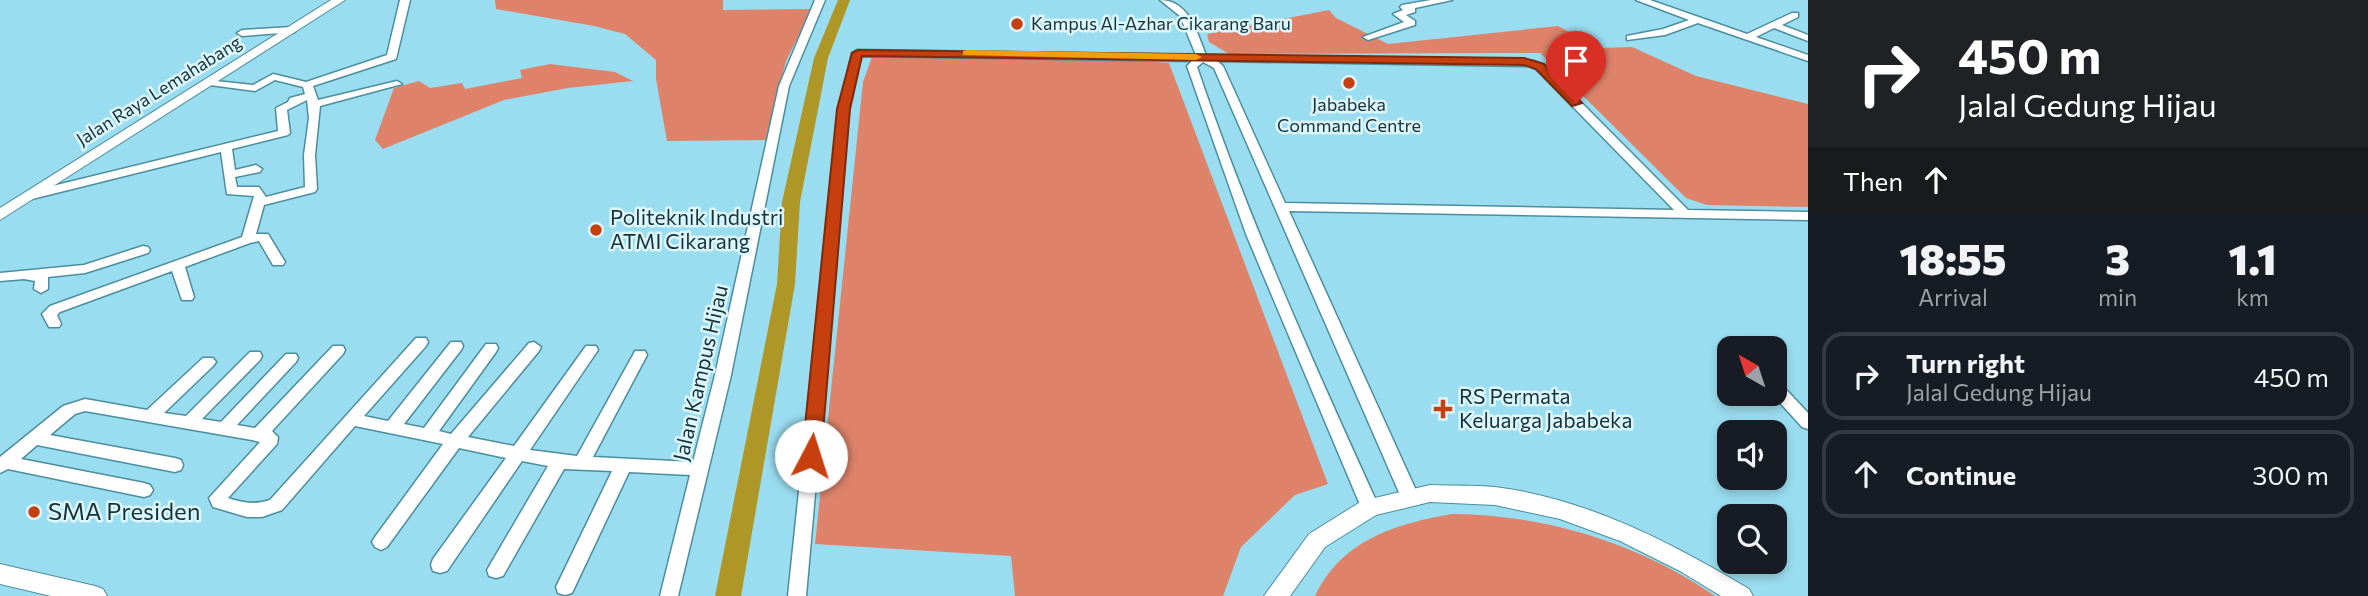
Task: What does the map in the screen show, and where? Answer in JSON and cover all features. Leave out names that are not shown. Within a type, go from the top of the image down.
[{"type":"main road","name":"Jalan Raya Lemahabang","points":[[0,215],[339,0]]},
{"type":"main road","points":[[1276,596],[1290,568],[1312,542],[1338,522],[1370,507],[1410,497],[1448,493],[1489,495],[1532,502],[1587,517],[1644,540],[1702,570],[1741,596]]},
{"type":"main road","points":[[0,574],[95,596]]},
{"type":"street","points":[[32,195],[284,133],[281,107],[349,80],[392,57],[405,0]]},
{"type":"street","name":"Jalan Kampus Hijau","points":[[669,596],[749,261],[784,86],[821,0]]},
{"type":"street","points":[[1165,0],[1184,15],[1202,57],[1217,65],[1410,497]]},
{"type":"street","points":[[1368,37],[1412,23],[1398,14],[1412,10],[1405,7],[1447,0]]},
{"type":"street","points":[[1641,0],[1808,58]]},
{"type":"street","points":[[1748,37],[1795,15]]},
{"type":"street","points":[[1630,38],[1665,32],[1698,20]]},
{"type":"street","points":[[1774,26],[1808,38]]},
{"type":"street","points":[[242,33],[292,30]]},
{"type":"street","points":[[797,596],[844,109],[856,55],[1036,53],[1534,64],[1684,213]]},
{"type":"street","points":[[1202,57],[1192,66],[1229,174],[1289,323],[1370,507]]},
{"type":"street","points":[[210,82],[255,88],[273,77],[311,95],[397,84]]},
{"type":"street","points":[[259,202],[311,189],[310,150],[316,121],[311,95]]},
{"type":"street","points":[[226,146],[231,191],[255,190],[260,195],[248,239]]},
{"type":"street","points":[[231,174],[257,169]]},
{"type":"street","points":[[1280,207],[1808,216]]},
{"type":"street","points":[[54,324],[49,314],[51,311],[248,239],[263,237],[278,262]]},
{"type":"street","points":[[0,277],[77,270],[142,250]]},
{"type":"street","points":[[114,259],[120,285]]},
{"type":"street","points":[[177,264],[187,297]]},
{"type":"street","points":[[0,277],[37,276],[43,278],[41,289]]},
{"type":"street","points":[[2,464],[69,410],[85,405],[224,429],[271,439],[221,494],[219,502],[259,512],[276,505],[421,342]]},
{"type":"street","points":[[392,428],[456,346]]},
{"type":"street","points":[[381,542],[454,442],[534,347]]},
{"type":"street","points":[[427,436],[491,348]]},
{"type":"street","points":[[258,436],[338,350]]},
{"type":"street","points":[[440,565],[591,350]]},
{"type":"street","points":[[582,463],[640,355]]},
{"type":"street","points":[[189,423],[255,356]]},
{"type":"street","points":[[224,429],[290,358]]},
{"type":"street","points":[[150,416],[208,362]]},
{"type":"street","points":[[1787,400],[1808,423]]},
{"type":"street","points":[[354,420],[559,462],[699,469]]},
{"type":"street","points":[[35,438],[174,465]]},
{"type":"street","points":[[496,570],[559,462]]},
{"type":"street","points":[[2,464],[144,490]]},
{"type":"street","points":[[565,587],[623,466]]},
{"type":"shaded area","points":[[495,0],[723,0],[723,10],[812,9],[786,61],[766,140],[667,141],[656,79],[656,60],[625,34],[496,9]]},
{"type":"shaded area","points":[[1329,10],[1336,18],[1388,44],[1558,26],[1599,48],[1632,47],[1696,76],[1808,104],[1808,207],[1707,205],[1686,198],[1540,53],[1229,54],[1209,42],[1207,34]]},
{"type":"shaded area","points":[[872,57],[1092,57],[1169,63],[1328,484],[1295,495],[1241,547],[1223,596],[1015,596],[1011,556],[815,544],[863,82]]},
{"type":"shaded area","points":[[550,64],[615,72],[633,81],[568,88],[504,100],[383,149],[375,140],[394,88],[419,81],[430,88],[462,83],[465,89],[522,78],[520,70]]},
{"type":"shaded area","points":[[1453,514],[1523,520],[1590,536],[1655,561],[1715,596],[1315,596],[1340,561],[1373,537],[1411,523]]},
{"type":"waterway","points":[[728,596],[786,284],[791,202],[821,58],[844,0]]},
{"type":"slow traffic","points":[[967,53],[1196,57]]},
{"type":"place","name":"Kampus Al-Azhar Cikarang Baru","points":[[1017,24]]},
{"type":"place","name":"Jababeka Command Centre","points":[[1349,83]]},
{"type":"place","name":"Politeknik Industri ATMI Cikarang","points":[[596,230]]},
{"type":"place","name":"RS Permata Keluarga Jababeka","points":[[1443,409]]},
{"type":"place","name":"SMA Presiden","points":[[34,512]]},
{"type":"route","points":[[811,456],[844,109],[850,71],[858,53],[1524,62],[1540,67],[1576,103]]}]
